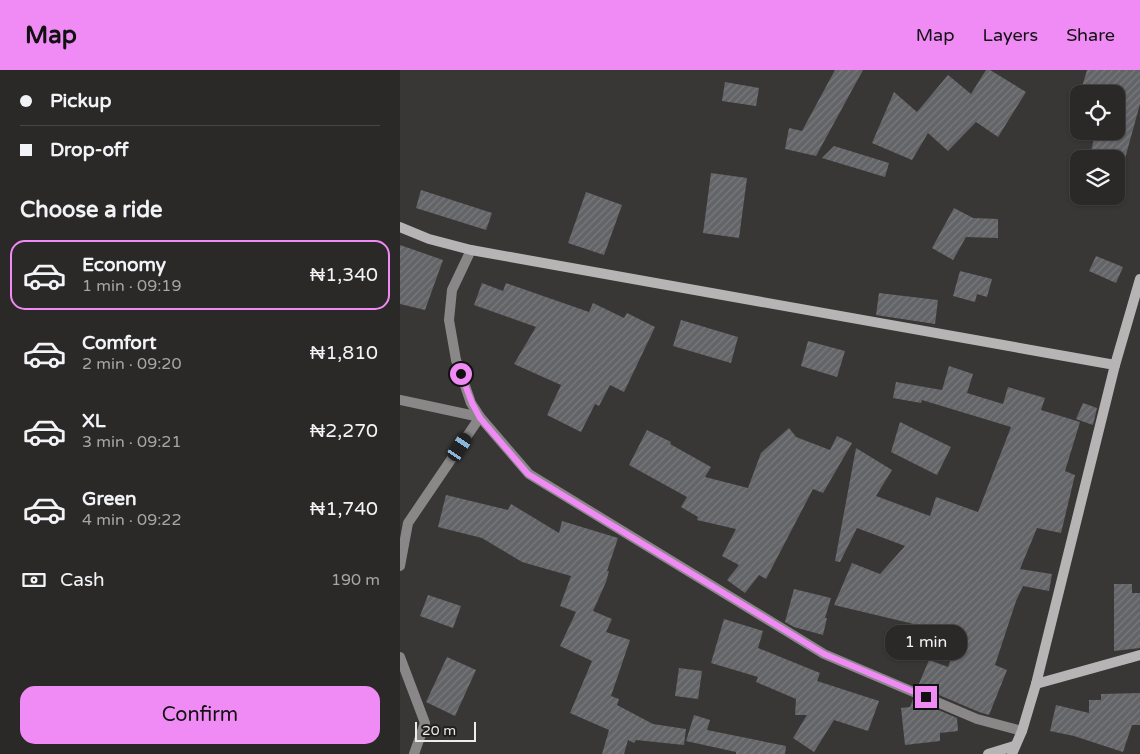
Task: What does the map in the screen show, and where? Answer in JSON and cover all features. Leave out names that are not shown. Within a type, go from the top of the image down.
[{"type":"street","points":[[400,227],[429,239],[472,250],[1116,365]]},
{"type":"street","points":[[472,250],[452,290],[449,320],[456,360],[472,403],[480,418],[528,474],[824,654],[977,719],[1022,731]]},
{"type":"street","points":[[988,754],[1013,750],[1022,731],[1036,684],[1116,365],[1140,279]]},
{"type":"street","points":[[400,400],[480,418]]},
{"type":"street","points":[[400,566],[408,523],[480,418]]},
{"type":"street","points":[[1036,684],[1140,655]]},
{"type":"street","points":[[400,657],[425,724],[414,754]]},
{"type":"building","points":[[835,70],[863,70],[816,156],[785,149],[789,128],[802,131]]},
{"type":"building","points":[[986,70],[990,70],[1026,92],[998,137],[976,122],[948,151],[928,133],[912,160],[872,143],[894,92],[917,112],[948,75],[971,94]]},
{"type":"building","points":[[1087,70],[1140,70],[1140,104],[1125,158],[1125,150],[1091,150],[1094,140],[1125,140],[1125,85],[1082,85]]},
{"type":"building","points":[[725,82],[759,88],[756,106],[722,101]]},
{"type":"building","points":[[834,146],[889,163],[885,177],[822,158]]},
{"type":"building","points":[[711,173],[747,178],[739,238],[703,233]]},
{"type":"building","points":[[421,190],[492,213],[486,230],[416,208]]},
{"type":"building","points":[[586,192],[622,205],[604,255],[568,243]]},
{"type":"building","points":[[954,208],[973,218],[998,219],[998,238],[966,237],[953,260],[932,248]]},
{"type":"building","points":[[400,245],[443,260],[425,310],[400,304]]},
{"type":"building","points":[[1096,256],[1123,267],[1116,283],[1089,271]]},
{"type":"building","points":[[960,271],[992,279],[987,297],[977,294],[975,302],[953,296]]},
{"type":"building","points":[[482,283],[503,291],[506,283],[589,312],[593,303],[624,318],[627,313],[655,327],[624,392],[610,385],[599,406],[595,404],[581,432],[547,415],[561,385],[514,364],[536,327],[474,305]]},
{"type":"building","points":[[879,293],[938,300],[935,324],[876,315]]},
{"type":"building","points":[[681,320],[738,337],[731,363],[673,346]]},
{"type":"building","points":[[808,341],[845,351],[837,377],[801,366]]},
{"type":"building","points":[[949,366],[973,374],[967,393],[1003,404],[1008,387],[1045,398],[1041,410],[1080,422],[1065,471],[1075,475],[1061,533],[1037,528],[1020,569],[1052,574],[1049,591],[1023,586],[1016,601],[995,665],[1007,670],[989,715],[918,686],[929,660],[948,667],[960,635],[834,605],[852,563],[880,574],[905,546],[857,528],[840,562],[835,561],[856,448],[892,470],[876,496],[930,516],[936,497],[978,512],[1011,427],[922,400],[921,403],[893,398],[896,382],[942,390]]},
{"type":"building","points":[[1083,403],[1097,408],[1093,425],[1076,419]]},
{"type":"building","points":[[900,422],[951,447],[937,475],[891,452]]},
{"type":"building","points":[[789,428],[796,437],[830,450],[837,436],[852,443],[823,493],[813,489],[766,579],[759,575],[745,593],[727,580],[739,565],[722,556],[736,529],[697,520],[698,517],[681,507],[687,497],[629,465],[647,430],[671,442],[670,444],[711,467],[705,477],[748,488],[761,453]]},
{"type":"building","points":[[446,495],[508,510],[511,504],[559,533],[562,521],[618,538],[607,571],[609,571],[606,582],[593,611],[612,619],[606,632],[630,640],[611,696],[619,699],[617,705],[653,724],[686,729],[684,745],[636,740],[634,743],[628,740],[624,754],[602,754],[609,730],[570,713],[592,661],[560,646],[576,612],[560,606],[571,576],[522,562],[482,538],[438,527]]},
{"type":"building","points":[[1114,584],[1132,584],[1132,593],[1140,593],[1140,648],[1114,651]]},
{"type":"building","points":[[794,589],[831,598],[825,618],[827,618],[823,635],[794,627],[785,622]]},
{"type":"building","points":[[428,595],[461,606],[453,628],[420,616]]},
{"type":"building","points":[[724,619],[763,631],[758,648],[820,673],[817,681],[879,701],[868,731],[834,720],[814,752],[793,738],[807,715],[795,715],[796,699],[756,682],[758,677],[711,663]]},
{"type":"building","points":[[447,657],[476,670],[455,716],[426,702]]},
{"type":"building","points":[[679,668],[702,671],[698,699],[675,696]]},
{"type":"building","points":[[1140,693],[1140,725],[1132,725],[1123,752],[1074,736],[1050,731],[1056,705],[1089,713],[1089,700],[1101,700],[1101,694]]},
{"type":"building","points":[[913,699],[957,718],[958,731],[940,733],[940,741],[905,745],[901,708],[910,707]]},
{"type":"building","points":[[694,715],[710,720],[707,730],[786,746],[785,754],[736,754],[736,752],[686,741]]},
{"type":"route","points":[[461,374],[480,418],[528,474],[824,654],[926,697]]}]
